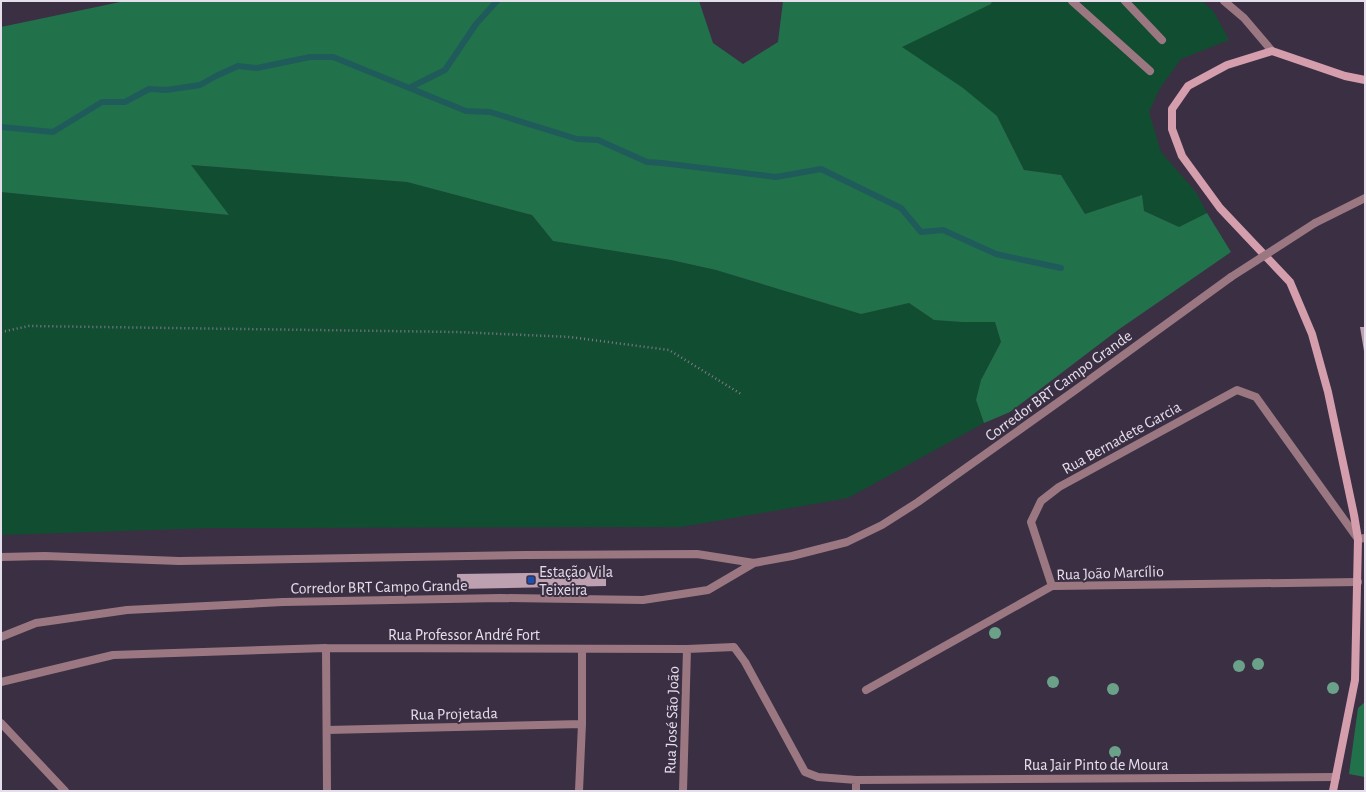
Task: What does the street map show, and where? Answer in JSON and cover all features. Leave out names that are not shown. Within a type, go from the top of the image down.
[{"type":"main road","points":[[1333,791],[1355,680],[1358,582],[1362,539],[1354,515],[1328,392],[1312,334],[1290,282],[1220,208],[1182,156],[1172,129],[1172,109],[1188,86],[1227,65],[1272,50],[1345,76],[1365,80]]},
{"type":"street","points":[[1072,1],[1150,71]]},
{"type":"street","points":[[1124,1],[1162,40]]},
{"type":"street","points":[[1224,1],[1244,18],[1272,50]]},
{"type":"street","name":"Corredor BRT Campo Grande","points":[[1,557],[45,556],[179,562],[527,555],[697,554],[754,563],[792,556],[847,542],[882,525],[925,498],[1231,277],[1315,223],[1365,198]]},
{"type":"street","name":"Rua Bernadete Garcia","points":[[1052,586],[1031,522],[1041,501],[1059,487],[1237,390],[1256,397],[1362,539]]},
{"type":"street","name":"Corredor BRT Campo Grande","points":[[1,637],[36,623],[127,610],[283,602],[493,598],[643,600],[708,590],[754,563]]},
{"type":"street","name":"Rua João Marcílio","points":[[866,690],[1052,586],[1358,582]]},
{"type":"street","name":"Rua Professor André Fort","points":[[1,682],[113,655],[326,648],[687,649],[734,647],[745,662],[805,772],[818,777],[856,780]]},
{"type":"street","points":[[326,648],[327,791]]},
{"type":"street","points":[[579,791],[582,724],[582,649]]},
{"type":"street","name":"Rua José São João","points":[[683,791],[687,649]]},
{"type":"street","points":[[1,723],[65,791]]},
{"type":"street","name":"Rua Projetada","points":[[327,730],[582,724]]},
{"type":"street","name":"Rua Jair Pinto de Moura","points":[[856,780],[1336,777]]},
{"type":"street","points":[[856,780],[856,791]]},
{"type":"path","points":[[1,332],[29,326],[457,332],[570,337],[670,350],[741,394]]},
{"type":"green space","points":[[125,1],[699,1],[713,43],[743,64],[778,42],[783,1],[992,1],[991,4],[902,47],[963,88],[997,116],[1024,170],[1061,175],[1085,214],[1142,195],[1144,211],[1179,227],[1207,213],[1231,252],[1118,330],[1010,412],[984,423],[976,400],[981,380],[1001,342],[995,322],[934,320],[909,303],[861,314],[716,270],[671,260],[553,241],[532,215],[407,182],[191,165],[229,215],[1,192],[1,27]]},
{"type":"green space","points":[[992,1],[1202,1],[1214,12],[1229,40],[1181,59],[1160,88],[1149,112],[1161,152],[1196,192],[1207,213],[1179,227],[1144,211],[1142,195],[1085,214],[1061,175],[1024,170],[997,116],[901,47],[991,4]]},
{"type":"green space","points":[[190,165],[407,182],[532,215],[553,241],[671,260],[716,270],[861,314],[909,303],[934,320],[995,322],[1001,342],[981,380],[976,400],[984,423],[848,498],[681,527],[211,528],[1,535],[1,192],[229,215]]},
{"type":"green space","points":[[1365,702],[1365,777],[1349,774],[1358,708]]},
{"type":"building","points":[[1360,327],[1365,327],[1365,351],[1364,351]]},
{"type":"building","name":"Estação Vila Teixeira","points":[[606,572],[606,586],[457,589],[457,574]]},
{"type":"waterway","points":[[409,88],[445,70],[476,24],[497,1]]},
{"type":"waterway","points":[[1,127],[53,132],[102,102],[125,102],[149,89],[166,90],[200,85],[238,66],[257,68],[310,57],[333,57],[466,111],[490,112],[577,139],[598,140],[647,162],[776,177],[821,169],[901,208],[921,232],[943,230],[996,254],[1061,268]]},
{"type":"place","name":"Estação Vila Teixeira","points":[[531,580]]}]
